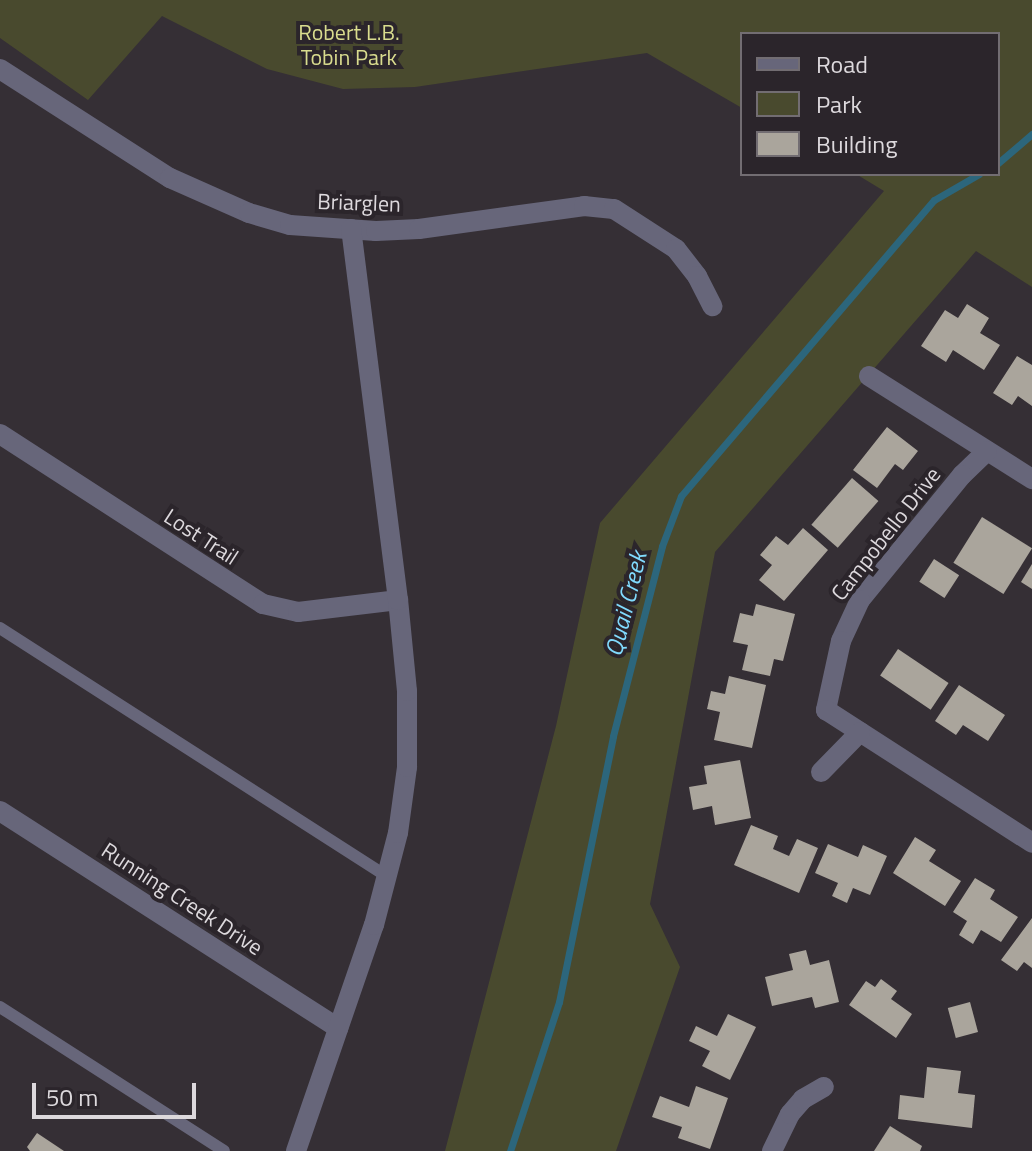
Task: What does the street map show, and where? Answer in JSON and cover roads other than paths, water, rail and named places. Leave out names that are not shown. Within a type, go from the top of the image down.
[{"type":"street","name":"Briarglen","points":[[0,69],[170,178],[209,198],[290,225],[419,229],[584,206],[614,209],[676,249],[697,276],[712,306]]},
{"type":"street","points":[[296,1151],[387,876],[398,833],[407,767],[407,691],[398,600],[351,229]]},
{"type":"street","points":[[869,376],[1032,479]]},
{"type":"street","name":"Lost Trail","points":[[0,434],[263,604],[298,612],[398,600]]},
{"type":"street","name":"Campobello Drive","points":[[987,451],[952,487],[860,600],[848,620],[826,710],[1032,843]]},
{"type":"street","points":[[821,772],[860,732]]},
{"type":"street","name":"Running Creek Drive","points":[[0,811],[338,1028]]},
{"type":"street","points":[[772,1151],[779,1129],[790,1114],[803,1099],[824,1087]]},
{"type":"lane","points":[[0,628],[387,876]]},
{"type":"lane","points":[[0,1007],[224,1151]]},
{"type":"waterway","name":"Quail Creek","points":[[1000,161],[1032,134]]},
{"type":"waterway","name":"Quail Creek","points":[[510,1151],[559,1002],[613,736],[662,546],[681,496],[934,200],[976,176]]},
{"type":"park label","name":"Robert L.B. Tobin Park","points":[[349,44]]}]
